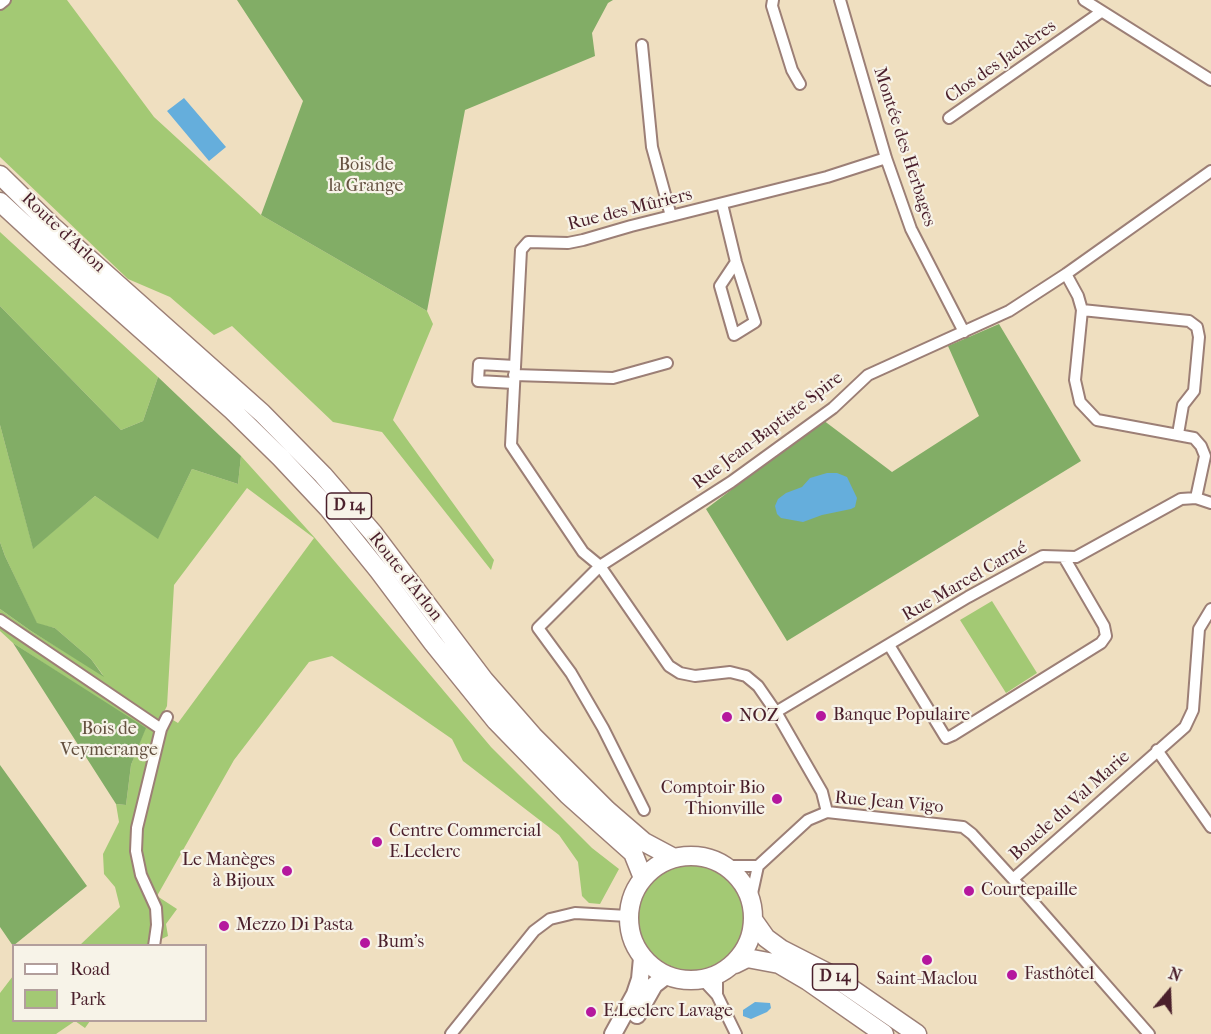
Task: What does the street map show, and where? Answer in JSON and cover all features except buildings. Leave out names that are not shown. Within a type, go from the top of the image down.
[{"type":"main road","name":"Route d'Arlon","points":[[0,175],[52,226],[262,413],[323,475],[373,533],[484,680],[533,736],[607,810],[644,842],[674,858]]},
{"type":"main road","name":"Route d'Arlon","points":[[0,201],[62,260],[233,411],[281,458],[328,508],[496,721],[568,795],[633,853],[643,878]]},
{"type":"main road","points":[[703,857],[725,866],[739,878],[751,898],[754,921],[748,944],[735,963],[710,977],[688,981],[653,968],[642,958],[631,935],[628,916],[633,896],[643,878],[657,866],[674,858],[703,857]]},
{"type":"main road","name":"D 14","points":[[754,921],[766,938],[781,949],[830,974],[917,1034]]},
{"type":"main road","points":[[614,1034],[635,994],[640,979],[642,958]]},
{"type":"main road","name":"D 14","points":[[735,963],[747,958],[779,964],[808,981],[884,1034]]},
{"type":"main road","points":[[627,1034],[654,985],[667,975]]},
{"type":"street","points":[[0,4],[6,0]]},
{"type":"street","points":[[773,0],[772,6],[792,70],[800,84]]},
{"type":"street","name":"Montée des Herbages","points":[[840,0],[886,158],[911,229],[964,332]]},
{"type":"street","points":[[1084,0],[1211,80]]},
{"type":"street","name":"Clos des Jachères","points":[[949,118],[1101,12]]},
{"type":"street","points":[[642,45],[652,147],[671,216]]},
{"type":"street","name":"Rue des Mûriers","points":[[776,712],[758,686],[746,676],[730,672],[695,676],[680,673],[669,666],[600,566],[583,552],[511,445],[521,250],[528,242],[568,243],[827,177],[886,158]]},
{"type":"street","name":"Rue Jean-Baptiste Spire","points":[[644,810],[592,709],[571,673],[538,628],[600,566],[700,503],[786,442],[833,408],[868,375],[1009,311],[1066,274],[1211,171]]},
{"type":"street","points":[[722,204],[736,262],[755,322],[734,335],[720,286],[736,262]]},
{"type":"street","points":[[1066,274],[1078,296],[1082,310],[1075,380],[1080,402],[1097,420],[1194,438],[1201,446],[1205,456],[1196,498],[1211,503]]},
{"type":"street","points":[[1082,310],[1189,321],[1197,327],[1199,337],[1194,391],[1182,405],[1178,434]]},
{"type":"street","points":[[514,375],[613,378],[667,363]]},
{"type":"street","name":"Rue Marcel Carné","points":[[776,712],[968,597],[1043,556],[1076,557],[1181,499],[1196,498]]},
{"type":"street","points":[[889,645],[946,738],[953,735],[1092,649],[1106,636],[1104,626],[1065,558]]},
{"type":"street","name":"Boucle du Val Marie","points":[[1149,1034],[1013,879],[1185,727],[1193,710],[1199,629],[1211,609]]},
{"type":"street","points":[[0,620],[161,729]]},
{"type":"street","points":[[776,712],[822,792],[827,812]]},
{"type":"street","points":[[154,944],[157,925],[156,908],[141,875],[136,851],[137,828],[161,729],[167,717]]},
{"type":"street","points":[[1157,750],[1211,827]]},
{"type":"street","name":"Rue Jean Vigo","points":[[758,866],[808,820],[827,812],[963,826],[1013,879]]},
{"type":"street","points":[[725,866],[758,866],[751,898]]},
{"type":"street","points":[[451,1034],[527,939],[550,919],[575,913],[628,916]]},
{"type":"street","points":[[710,977],[736,1034]]},
{"type":"green space","points":[[0,0],[67,0],[154,117],[261,215],[427,311],[433,324],[393,420],[494,560],[491,570],[382,432],[333,422],[232,326],[214,335],[170,297],[128,279],[0,157]]},
{"type":"green space","name":"Bois de la Grange","points":[[237,0],[613,0],[608,3],[592,33],[595,56],[465,110],[427,311],[261,215],[303,101]]},
{"type":"green space","points":[[0,232],[158,377],[143,421],[121,430],[0,306]]},
{"type":"green space","points":[[0,306],[121,430],[143,421],[158,377],[241,456],[238,484],[192,469],[158,539],[95,496],[33,549],[0,425]]},
{"type":"green space","points":[[999,324],[1081,461],[787,641],[706,509],[823,420],[892,472],[979,416],[948,346]]},
{"type":"green space","points":[[0,425],[33,548],[95,496],[158,538],[192,469],[238,484],[241,456],[315,538],[491,747],[592,848],[619,869],[600,904],[589,903],[582,896],[578,862],[559,835],[463,761],[452,739],[332,656],[309,662],[234,760],[157,896],[177,909],[166,924],[168,936],[154,944],[81,944],[120,907],[115,887],[104,874],[103,854],[119,822],[116,804],[126,805],[131,765],[145,729],[13,643],[0,631],[0,609],[103,675],[91,659],[55,628],[37,624],[0,542]],"holes":[[[247,488],[314,538],[178,723],[163,714],[167,706],[174,585]]]},
{"type":"green space","name":"Bois de Veymerange","points":[[0,542],[37,623],[55,628],[91,659],[104,677],[0,609]]},
{"type":"green space","points":[[992,601],[1037,673],[1006,693],[960,620]]},
{"type":"green space","name":"Bois de Veymerange","points":[[13,643],[146,728],[131,765],[126,805],[116,804]]},
{"type":"green space","name":"Bois de Veymerange","points":[[0,765],[87,886],[15,944],[12,945],[0,927]]},
{"type":"green space","points":[[689,863],[710,867],[728,879],[740,897],[744,918],[740,939],[728,957],[710,969],[689,973],[668,969],[650,957],[638,939],[634,918],[638,897],[650,879],[668,867]]},
{"type":"green space","points":[[12,977],[12,1022],[74,1022],[56,1034],[0,1034],[0,993]]},
{"type":"green space","points":[[76,1022],[89,1022],[85,1028]]},
{"type":"water","points":[[184,98],[226,147],[209,161],[167,111]]},
{"type":"water","points":[[827,473],[837,473],[847,477],[857,498],[855,507],[803,522],[781,518],[777,514],[775,506],[778,499],[802,487],[810,478]]},
{"type":"water","points":[[755,1002],[770,1003],[771,1008],[751,1019],[743,1016],[743,1010]]},
{"type":"place","name":"Banque Populaire","points":[[821,716]]},
{"type":"place","name":"NOZ","points":[[727,717]]},
{"type":"place","name":"Comptoir Bio Thionville","points":[[777,799]]},
{"type":"place","name":"Centre Commercial E.Leclerc","points":[[377,842]]},
{"type":"place","name":"Le Manèges à Bijoux","points":[[287,871]]},
{"type":"place","name":"Courtepaille","points":[[969,891]]},
{"type":"place","name":"Mezzo Di Pasta","points":[[224,926]]},
{"type":"place","name":"Bum's","points":[[365,943]]},
{"type":"place","name":"Saint-Maclou","points":[[927,960]]},
{"type":"place","name":"Fasthôtel","points":[[1012,975]]},
{"type":"place","name":"E.Leclerc Lavage","points":[[591,1012]]}]
